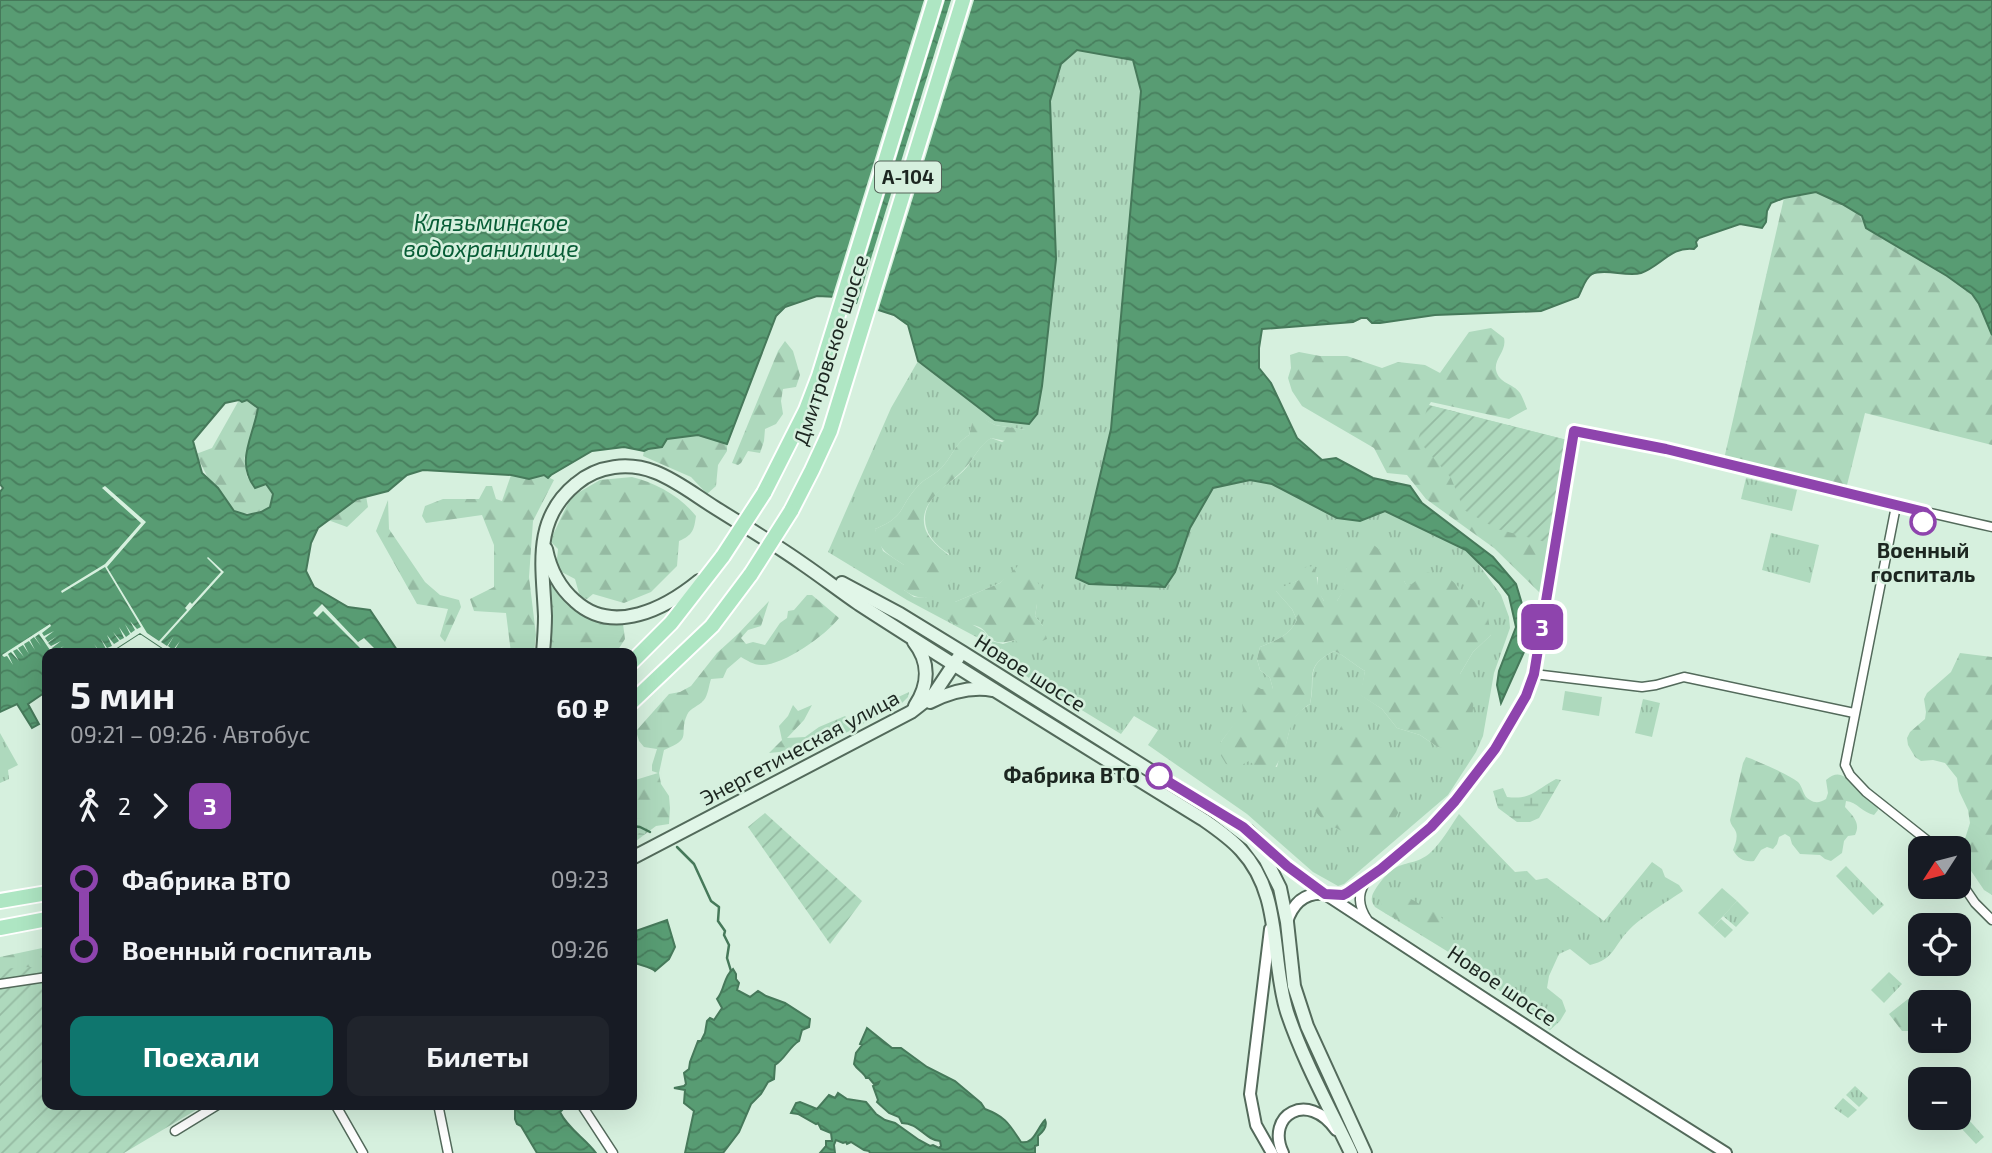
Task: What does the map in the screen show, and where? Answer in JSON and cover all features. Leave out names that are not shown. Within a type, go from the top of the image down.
[{"type":"highway","name":"Дмитровское шоссе","points":[[637,657],[671,623],[721,559],[764,493],[806,410],[935,0]]},
{"type":"highway","name":"Дмитровское шоссе","points":[[637,697],[712,626],[751,574],[812,471],[830,431],[963,0]]},
{"type":"highway","points":[[0,901],[42,894]]},
{"type":"highway","points":[[0,928],[42,920]]},
{"type":"main road","points":[[543,648],[545,618],[542,564],[547,522],[560,500],[576,483],[605,469],[640,467],[657,472],[804,564]]},
{"type":"main road","points":[[544,538],[547,556],[565,592],[581,607],[600,616],[615,618],[631,617],[670,602],[721,559]]},
{"type":"main road","name":"Новое шоссе","points":[[804,564],[904,633],[1204,820],[1241,849],[1255,867],[1267,894],[1281,988],[1294,1031],[1350,1153]]},
{"type":"main road","name":"Новое шоссе","points":[[804,564],[900,614],[1211,809]]},
{"type":"main road","points":[[904,633],[921,653],[925,668],[924,690],[911,712]]},
{"type":"main road","name":"Энергетическая улица","points":[[637,855],[911,712],[934,694],[962,652]]},
{"type":"main road","points":[[911,712],[958,690],[982,688],[996,691]]},
{"type":"main road","points":[[1211,809],[1251,840],[1266,860],[1280,888],[1300,1009],[1365,1153]]},
{"type":"street","points":[[1343,900],[1413,844],[1455,801],[1502,739],[1526,696],[1534,674],[1574,431],[1666,449],[1992,527]]},
{"type":"street","points":[[1896,506],[1845,760],[1850,775],[1866,792],[1922,836]]},
{"type":"street","points":[[1534,674],[1642,687],[1684,677],[1854,713]]},
{"type":"street","name":"Новое шоссе","points":[[1211,809],[1243,827],[1287,866],[1325,894],[1343,900],[1368,922],[1726,1153]]},
{"type":"street","points":[[1368,879],[1362,888],[1359,903],[1368,922]]},
{"type":"street","points":[[1287,922],[1292,910],[1303,897],[1325,894]]},
{"type":"street","points":[[1971,897],[1992,920]]},
{"type":"street","points":[[1272,916],[1250,1094],[1256,1125],[1272,1153]]},
{"type":"street","points":[[0,984],[42,978]]},
{"type":"street","points":[[1283,1153],[1279,1139],[1280,1126],[1293,1112],[1305,1109],[1325,1117],[1350,1153]]},
{"type":"street","points":[[175,1132],[210,1110]]},
{"type":"street","points":[[338,1110],[363,1153]]},
{"type":"street","points":[[439,1110],[448,1153]]},
{"type":"street","points":[[585,1110],[613,1153]]},
{"type":"green space","points":[[1077,50],[1133,60],[1141,90],[1111,429],[1076,578],[1175,572],[1190,528],[1213,488],[1250,480],[1272,484],[1337,518],[1360,521],[1385,511],[1466,550],[1501,595],[1509,617],[1510,628],[1494,673],[1483,736],[1476,752],[1448,795],[1344,884],[1338,886],[1313,872],[1247,814],[1148,745],[1158,730],[1134,716],[1121,734],[1008,665],[1012,656],[907,600],[828,552],[891,408],[918,361],[995,420],[1037,414],[1056,259],[1050,101],[1061,64]],"holes":[[[985,420],[995,425],[1025,430],[1002,442],[991,438],[987,441],[964,471],[931,501],[925,518],[926,526],[934,541],[949,554],[926,598],[914,597],[904,590],[904,565],[883,551],[875,529],[892,520],[918,486],[941,468],[969,435],[972,423]],[[1347,567],[1404,581],[1408,588],[1491,635],[1473,652],[1460,674],[1439,748],[1420,735],[1397,728],[1382,709],[1361,695],[1365,671],[1334,651],[1315,667],[1310,704],[1292,720],[1277,767],[1249,761],[1221,742],[1261,689],[1273,689],[1270,678],[1260,670],[1257,659],[1260,647],[1286,634],[1297,620],[1292,609],[1276,591],[1299,580],[1318,577],[1317,590],[1324,601],[1337,601],[1344,590]],[[1010,575],[1037,604],[1035,616],[1043,626],[1003,644],[991,641],[984,631],[973,625],[955,602],[1000,583]]]},
{"type":"green space","points":[[1816,192],[1862,216],[1877,235],[1947,276],[1972,294],[1979,304],[1992,335],[1992,445],[1865,413],[1846,489],[1724,459],[1784,198]]},
{"type":"green space","points":[[1491,328],[1504,338],[1504,347],[1496,366],[1498,375],[1520,393],[1527,409],[1509,419],[1431,402],[1429,405],[1567,440],[1540,593],[1494,548],[1426,499],[1407,475],[1387,473],[1374,448],[1302,406],[1292,391],[1288,378],[1291,368],[1290,355],[1299,352],[1320,356],[1347,356],[1382,368],[1398,362],[1425,365],[1440,373],[1469,332]]},
{"type":"green space","points":[[785,341],[793,351],[800,375],[796,387],[783,389],[783,414],[776,424],[765,429],[760,453],[748,451],[741,463],[732,463],[778,351]]},
{"type":"green space","points":[[239,400],[247,400],[258,408],[255,427],[244,459],[247,477],[266,484],[273,494],[270,507],[252,513],[234,511],[208,478],[196,454],[212,448]]},
{"type":"green space","points":[[1428,405],[1567,440],[1549,543],[1497,529],[1464,510],[1451,478],[1418,440]]},
{"type":"green space","points":[[979,416],[995,425],[1025,430],[1026,437],[1015,443],[991,438],[931,501],[924,518],[927,534],[957,564],[950,582],[938,594],[922,598],[913,595],[904,590],[904,565],[884,550],[875,529],[892,520],[918,486],[941,468],[969,435],[972,423]]},
{"type":"green space","points":[[698,435],[727,444],[727,451],[718,465],[716,486],[707,494],[691,477],[643,456],[648,449],[662,447],[667,439]]},
{"type":"green space","points":[[511,475],[529,479],[544,475],[554,480],[533,521],[529,577],[536,635],[535,648],[510,648],[506,613],[474,611],[470,599],[494,587],[494,545],[482,515],[426,523],[422,516],[425,506],[443,499],[479,499],[486,486],[492,486],[496,499],[502,501]]},
{"type":"green space","points":[[632,477],[675,496],[696,516],[690,534],[679,541],[677,566],[651,592],[624,603],[593,594],[587,599],[580,597],[575,579],[556,569],[558,549],[550,541],[571,497],[600,480]]},
{"type":"green space","points":[[1746,478],[1797,490],[1792,511],[1741,499]]},
{"type":"green space","points":[[366,496],[368,507],[347,527],[328,520],[339,503]]},
{"type":"green space","points":[[388,500],[389,529],[425,582],[440,595],[459,600],[461,607],[445,642],[440,636],[448,609],[417,604],[376,531]]},
{"type":"green space","points":[[1771,533],[1819,545],[1810,583],[1762,570]]},
{"type":"green space","points":[[1370,542],[1380,550],[1392,548],[1402,556],[1404,581],[1408,587],[1427,572],[1450,579],[1487,612],[1491,635],[1473,652],[1460,674],[1474,696],[1472,721],[1463,744],[1439,748],[1420,735],[1397,728],[1382,709],[1360,695],[1365,671],[1334,651],[1314,667],[1310,704],[1300,711],[1294,720],[1282,755],[1269,776],[1249,761],[1238,767],[1226,764],[1220,754],[1221,742],[1243,711],[1240,687],[1251,682],[1261,689],[1273,689],[1270,678],[1260,670],[1257,659],[1260,647],[1286,634],[1297,620],[1292,609],[1275,590],[1299,580],[1301,568],[1313,566],[1324,601],[1337,601],[1344,588],[1347,566],[1353,552],[1358,544]]},
{"type":"green space","points":[[1020,564],[1030,572],[1045,593],[1037,604],[1035,616],[1043,626],[1047,639],[1024,649],[1015,640],[998,642],[980,627],[960,626],[950,621],[946,610],[955,602],[1000,583]]},
{"type":"green space","points":[[548,582],[581,615],[623,624],[625,639],[619,648],[552,648]]},
{"type":"green space","points":[[807,595],[812,595],[839,618],[814,641],[792,655],[770,664],[758,665],[741,657],[727,669],[723,678],[711,679],[704,700],[687,715],[682,739],[664,750],[659,773],[661,784],[669,796],[669,824],[656,826],[637,840],[637,779],[658,773],[652,771],[657,749],[644,747],[639,741],[637,730],[669,694],[691,686],[717,653],[769,601],[761,626],[748,630],[741,638],[746,644],[753,642],[765,645],[780,623],[787,618],[788,611],[794,610]]},
{"type":"green space","points":[[1960,653],[1992,657],[1992,895],[1984,890],[1971,871],[1971,836],[1966,836],[1970,823],[1957,778],[1945,763],[1921,761],[1915,757],[1908,745],[1910,732],[1925,719],[1924,699],[1927,693],[1951,672]]},
{"type":"green space","points":[[1565,691],[1602,697],[1599,716],[1562,710]]},
{"type":"green space","points":[[909,692],[902,703],[823,745],[802,742],[789,751],[769,753],[782,740],[779,726],[793,705],[798,711],[812,705],[804,720],[787,738],[805,737],[819,727],[845,716],[849,720]]},
{"type":"green space","points":[[1643,699],[1660,703],[1652,737],[1635,733]]},
{"type":"green space","points":[[1344,722],[1400,766],[1412,788],[1388,831],[1368,843],[1322,819],[1310,803],[1306,792],[1329,788],[1318,764]]},
{"type":"green space","points":[[0,733],[18,765],[8,770],[9,779],[0,783]]},
{"type":"green space","points":[[1746,757],[1794,779],[1800,784],[1806,797],[1814,802],[1826,799],[1826,780],[1837,774],[1841,775],[1877,804],[1878,810],[1874,815],[1846,801],[1845,807],[1855,820],[1857,831],[1855,835],[1848,836],[1844,841],[1842,853],[1831,861],[1820,855],[1800,854],[1790,837],[1785,834],[1779,837],[1773,849],[1767,847],[1761,850],[1754,861],[1739,858],[1733,850],[1737,834],[1730,820]]},
{"type":"green space","points":[[1556,779],[1561,780],[1539,818],[1530,822],[1517,822],[1498,808],[1493,791],[1503,788],[1507,797],[1522,797]]},
{"type":"green space","points":[[765,813],[862,901],[830,944],[748,827]]},
{"type":"green space","points":[[1459,814],[1515,872],[1527,871],[1536,880],[1547,878],[1604,921],[1652,862],[1683,891],[1634,925],[1604,959],[1590,965],[1570,949],[1559,954],[1549,976],[1547,988],[1562,1000],[1566,1011],[1550,1030],[1455,956],[1375,907],[1372,902],[1381,881],[1395,868],[1430,853]]},
{"type":"green space","points":[[637,818],[647,823],[645,834],[637,833]]},
{"type":"green space","points":[[1846,866],[1884,905],[1873,915],[1836,876]]},
{"type":"green space","points":[[1722,888],[1737,901],[1713,927],[1698,913]]},
{"type":"green space","points":[[1390,892],[1437,910],[1446,932],[1436,939],[1385,913],[1380,900]]},
{"type":"green space","points":[[1737,901],[1749,913],[1736,927],[1723,916]]},
{"type":"green space","points":[[1721,919],[1733,930],[1725,938],[1713,927]]},
{"type":"green space","points":[[42,948],[42,969],[0,969],[0,957]]},
{"type":"green space","points":[[42,968],[42,1110],[196,1110],[124,1153],[0,1153],[0,969]]},
{"type":"green space","points":[[1889,972],[1902,984],[1884,1003],[1871,990]]},
{"type":"green space","points":[[1908,999],[1908,1031],[1902,1031],[1889,1014]]},
{"type":"green space","points":[[1855,1086],[1868,1098],[1859,1107],[1846,1095]]},
{"type":"green space","points":[[1843,1098],[1857,1110],[1848,1118],[1834,1108]]},
{"type":"green space","points":[[1971,1122],[1984,1137],[1976,1144],[1963,1130],[1971,1130]]},
{"type":"water","name":"Клязьминское водохранилище","points":[[0,0],[1992,0],[1992,335],[1972,294],[1866,228],[1862,216],[1816,192],[1771,203],[1762,228],[1740,224],[1699,238],[1694,249],[1672,253],[1641,273],[1592,274],[1578,297],[1541,311],[1435,315],[1380,323],[1361,318],[1353,322],[1262,329],[1259,368],[1271,383],[1297,438],[1322,460],[1336,458],[1373,478],[1410,486],[1422,503],[1493,557],[1516,584],[1528,624],[1524,652],[1501,703],[1497,685],[1499,671],[1516,627],[1509,596],[1466,550],[1385,511],[1360,521],[1337,518],[1272,484],[1250,480],[1213,488],[1190,528],[1175,572],[1165,587],[1089,584],[1076,578],[1111,429],[1141,91],[1133,60],[1077,50],[1061,64],[1050,101],[1056,259],[1042,386],[1037,414],[1029,424],[995,420],[918,361],[908,325],[894,315],[838,297],[817,296],[785,307],[776,316],[727,444],[698,435],[667,439],[662,447],[644,451],[624,447],[592,451],[548,478],[544,475],[529,479],[511,475],[423,470],[407,475],[388,491],[357,499],[318,528],[311,543],[306,571],[314,587],[348,607],[370,610],[396,648],[162,648],[140,633],[117,648],[42,648],[42,694],[28,704],[39,724],[32,728],[17,704],[0,712],[0,492],[3,488],[0,484]],"holes":[[[247,400],[258,408],[247,449],[246,468],[255,488],[266,484],[273,494],[270,507],[247,515],[234,511],[218,488],[202,473],[193,441],[225,403]]]},
{"type":"water","points":[[667,920],[675,947],[669,959],[655,971],[637,963],[637,931]]},
{"type":"water","points":[[733,969],[739,983],[737,990],[750,997],[758,991],[785,1003],[810,1019],[809,1027],[802,1030],[799,1041],[775,1065],[774,1079],[768,1082],[751,1104],[739,1132],[723,1153],[685,1153],[694,1111],[684,1103],[685,1090],[674,1088],[686,1084],[684,1073],[689,1069],[698,1041],[701,1041],[705,1033],[707,1021],[710,1018],[714,1020],[722,1008],[717,999]]},
{"type":"water","points":[[867,1028],[892,1048],[901,1048],[927,1067],[955,1081],[985,1109],[1006,1122],[1021,1142],[1029,1141],[1045,1120],[1035,1153],[870,1153],[851,1142],[847,1144],[836,1140],[835,1153],[820,1153],[826,1146],[826,1141],[832,1141],[831,1133],[821,1129],[818,1123],[791,1113],[796,1103],[817,1109],[829,1095],[835,1098],[838,1093],[847,1099],[866,1102],[876,1114],[930,1146],[941,1146],[940,1141],[902,1123],[899,1117],[889,1113],[877,1102],[873,1086],[879,1082],[874,1084],[854,1064]]},
{"type":"water","points":[[515,1110],[562,1110],[560,1112],[567,1123],[596,1153],[537,1153],[515,1119]]},
{"type":"pier","points":[[924,0],[945,0],[851,305],[831,301]]},
{"type":"pier","points":[[951,0],[974,0],[877,314],[856,307]]},
{"type":"pier","points":[[105,486],[146,522],[107,567],[147,633],[159,641],[187,610],[185,608],[190,602],[192,604],[221,572],[208,557],[224,572],[161,642],[167,646],[174,636],[168,646],[170,648],[162,648],[140,633],[117,648],[107,648],[112,646],[107,635],[114,644],[119,641],[113,632],[120,640],[124,638],[119,627],[126,637],[130,634],[125,624],[131,633],[135,630],[130,621],[137,629],[141,627],[105,567],[62,593],[61,591],[105,564],[141,523],[102,488]]},
{"type":"pier","points":[[322,604],[358,642],[364,638],[374,648],[360,648],[323,611],[317,617],[313,613]]},
{"type":"pier","points":[[50,624],[42,633],[44,636],[54,631],[45,638],[48,642],[57,636],[48,643],[51,646],[61,641],[49,648],[39,634],[35,637],[41,646],[34,637],[30,640],[35,650],[29,641],[24,644],[29,654],[23,645],[18,648],[24,657],[17,649],[13,651],[19,661],[11,652],[8,654],[13,665],[7,656],[2,655]]},
{"type":"waterway","points":[[637,827],[650,832]]},
{"type":"waterway","points":[[677,847],[694,864],[711,901],[719,907],[718,921],[725,931],[729,945],[727,958],[731,971]]},
{"type":"bus line","name":"3","points":[[1159,776],[1243,827],[1287,866],[1325,894],[1347,893],[1413,844],[1455,801],[1495,749],[1526,696],[1534,674],[1574,431],[1666,449],[1925,512],[1923,522]]},
{"type":"place","name":"Военный госпиталь","points":[[1923,522]]},
{"type":"place","name":"Фабрика ВТО","points":[[1159,776]]}]
